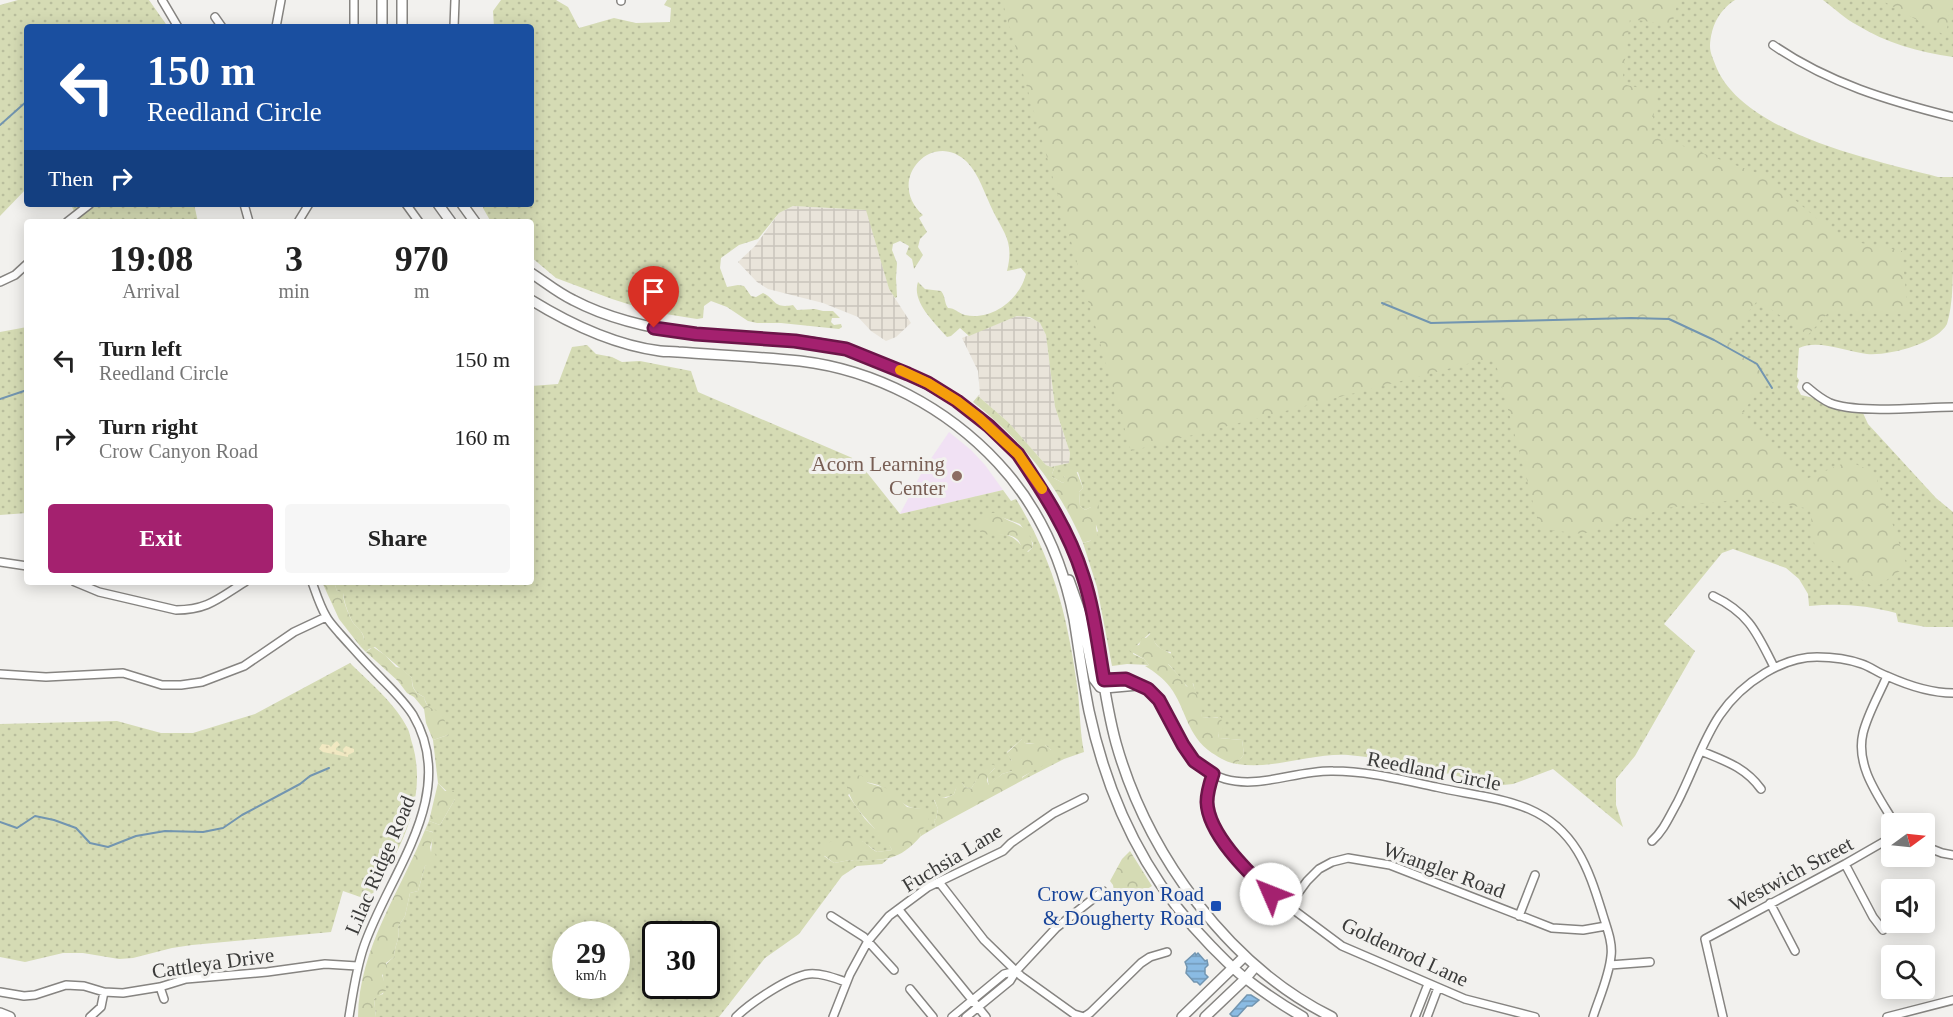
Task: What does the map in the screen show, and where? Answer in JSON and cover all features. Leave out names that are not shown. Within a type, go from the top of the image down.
[{"type":"main road","points":[[382,0],[382,24]]},
{"type":"main road","points":[[402,0],[402,24]]},
{"type":"main road","points":[[534,275],[572,300],[627,322],[696,334],[795,341],[846,349],[928,383],[957,401],[984,422],[1018,454],[1057,513],[1083,576],[1123,765],[1151,832],[1176,874],[1197,902],[1255,967],[1294,995],[1332,1017]]},
{"type":"main road","points":[[534,302],[592,333],[662,352],[802,361],[847,370],[888,384],[926,403],[967,433],[1012,480],[1052,544],[1073,616],[1097,746],[1119,809],[1139,850],[1179,911],[1197,933],[1245,979],[1303,1017]]},
{"type":"main road","points":[[1061,569],[1071,584],[1081,614],[1094,680],[1100,687],[1105,685]]},
{"type":"main road","points":[[1182,1017],[1245,956]]},
{"type":"main road","points":[[1205,1017],[1255,967]]},
{"type":"main road","points":[[0,1013],[10,1017]]},
{"type":"street","points":[[162,0],[176,24]]},
{"type":"street","points":[[277,24],[281,0]]},
{"type":"street","points":[[354,0],[354,24]]},
{"type":"street","points":[[454,24],[455,0]]},
{"type":"street","points":[[215,17],[220,24]]},
{"type":"street","points":[[1773,45],[1789,57],[1835,80],[1891,101],[1953,117]]},
{"type":"street","points":[[71,219],[86,207]]},
{"type":"street","points":[[0,282],[15,275],[24,267]]},
{"type":"street","points":[[1807,387],[1818,397],[1832,404],[1852,408],[1953,407]]},
{"type":"street","points":[[0,562],[24,566]]},
{"type":"street","points":[[82,585],[99,592],[176,610],[189,610],[210,605],[240,585]]},
{"type":"street","name":"Lilac Ridge Road","points":[[313,585],[326,617],[396,693],[413,716],[424,742],[428,770],[428,792],[424,809],[412,842],[364,944],[357,966],[350,1017]]},
{"type":"street","points":[[1713,596],[1730,604],[1745,617],[1757,633],[1774,667]]},
{"type":"street","points":[[0,674],[46,676],[123,673],[162,685],[202,682],[244,666],[294,632],[326,617]]},
{"type":"street","points":[[1652,841],[1661,833],[1712,726],[1731,699],[1752,681],[1774,667],[1792,660],[1814,657],[1840,658],[1863,664],[1887,676],[1926,690],[1953,693]]},
{"type":"street","points":[[1887,676],[1863,734],[1862,752],[1865,770],[1888,813]]},
{"type":"street","name":"Reedland Circle","points":[[1105,685],[1138,686],[1148,689],[1159,700],[1194,761],[1213,774],[1234,781],[1251,782],[1331,771],[1370,774],[1519,805],[1547,820],[1575,845],[1585,861],[1606,926],[1612,954],[1593,1017]]},
{"type":"street","points":[[1701,751],[1733,764],[1752,778],[1761,789]]},
{"type":"street","name":"Goldenrod Lane","points":[[1213,774],[1207,791],[1207,803],[1214,826],[1249,872],[1288,907],[1342,946],[1465,999],[1535,1017]]},
{"type":"street","name":"Fuchsia Lane","points":[[833,1017],[846,982],[868,941],[889,916],[928,887],[1003,851],[1054,813],[1084,798]]},
{"type":"street","name":"Westwich Street","points":[[1723,1017],[1705,939],[1881,843]]},
{"type":"street","points":[[1935,850],[1953,855]]},
{"type":"street","name":"Wrangler Road","points":[[1288,907],[1318,870],[1332,862],[1348,858],[1390,865],[1541,924],[1563,929],[1583,930],[1606,926]]},
{"type":"street","points":[[1845,864],[1881,927]]},
{"type":"street","points":[[1519,916],[1535,875]]},
{"type":"street","points":[[939,882],[984,940],[1016,971],[1052,1000],[1074,1014],[1084,1017],[1142,963],[1150,957],[1167,952]]},
{"type":"street","points":[[966,1017],[1010,981],[1016,971],[1056,928],[1103,891]]},
{"type":"street","points":[[1770,903],[1794,951]]},
{"type":"street","points":[[899,910],[986,1017]]},
{"type":"street","points":[[831,916],[868,941],[894,970]]},
{"type":"street","points":[[1610,965],[1650,962]]},
{"type":"street","name":"Cattleya Drive","points":[[0,992],[24,996],[35,995],[66,985],[123,993],[160,987],[186,979],[325,964],[357,966]]},
{"type":"street","points":[[952,1017],[1004,974],[1016,971]]},
{"type":"street","points":[[736,1017],[762,997],[795,978],[808,974],[820,974],[846,982]]},
{"type":"street","points":[[1415,1017],[1428,984]]},
{"type":"street","points":[[160,987],[164,999]]},
{"type":"street","points":[[1427,1017],[1438,988]]},
{"type":"street","points":[[910,989],[933,1017]]},
{"type":"street","points":[[90,1017],[100,1007],[104,992]]},
{"type":"street","points":[[1887,1017],[1953,1000]]},
{"type":"shaded area","points":[[793,206],[867,210],[889,289],[911,323],[896,337],[886,341],[871,331],[858,317],[823,303],[768,289],[757,282],[738,262],[755,246],[779,213]]},
{"type":"shaded area","points":[[1017,316],[1040,323],[1046,335],[1055,407],[1070,453],[1069,463],[1051,467],[1046,465],[1008,422],[978,396],[980,394],[978,371],[962,338]]},
{"type":"shaded area","name":"Acorn Learning Center","points":[[949,432],[985,465],[1003,490],[900,514],[922,472]]},
{"type":"green space","points":[[18,0],[149,0],[166,24],[24,24],[24,191],[0,216],[0,5]]},
{"type":"green space","points":[[501,0],[556,0],[568,7],[579,28],[614,18],[636,23],[670,22],[671,8],[664,5],[667,0],[1735,0],[1724,9],[1717,20],[1712,32],[1710,49],[1715,64],[1729,88],[1751,108],[1779,126],[1845,152],[1938,177],[1953,177],[1953,282],[1947,324],[1941,331],[1922,343],[1887,353],[1867,354],[1815,345],[1799,348],[1797,387],[1801,395],[1814,398],[1838,410],[1863,413],[1868,424],[1936,498],[1953,512],[1953,627],[1926,627],[1898,622],[1896,613],[1864,606],[1809,606],[1808,594],[1799,579],[1786,568],[1733,549],[1722,553],[1664,624],[1695,651],[1635,756],[1616,779],[1616,805],[1623,827],[1553,769],[1513,784],[1503,785],[1387,760],[1348,755],[1320,756],[1264,765],[1237,764],[1244,754],[1242,740],[1219,738],[1218,733],[1222,727],[1218,717],[1202,717],[1193,683],[1189,688],[1183,682],[1168,664],[1171,652],[1158,646],[1150,633],[1136,646],[1133,654],[1144,659],[1149,665],[1112,666],[1097,587],[1083,543],[1090,541],[1098,531],[1092,510],[1091,507],[1085,510],[1080,506],[1079,492],[1083,488],[1078,472],[1064,476],[1066,481],[1063,483],[1052,477],[1055,466],[1069,463],[1070,453],[1055,407],[1046,335],[1040,323],[1030,317],[1017,316],[969,336],[960,328],[947,337],[921,305],[917,290],[918,282],[925,289],[941,291],[948,308],[965,315],[985,315],[1011,300],[1018,292],[1026,274],[1021,268],[1007,271],[1009,246],[1005,233],[967,162],[954,153],[940,151],[928,155],[918,163],[911,174],[909,187],[912,201],[923,215],[919,218],[927,232],[920,239],[918,247],[923,255],[914,269],[912,259],[906,254],[909,246],[900,241],[893,244],[892,250],[897,263],[897,297],[895,298],[889,289],[866,210],[793,206],[779,213],[758,239],[739,245],[721,258],[720,268],[727,287],[744,286],[751,296],[756,297],[763,293],[778,305],[793,305],[797,310],[833,311],[840,318],[832,318],[831,322],[834,325],[841,324],[842,327],[839,329],[757,323],[748,321],[727,307],[711,301],[704,306],[703,318],[697,319],[653,312],[612,299],[556,278],[534,260],[534,219],[489,219],[483,208],[534,207],[534,24],[494,24],[493,11]]},
{"type":"green space","points":[[1002,0],[1678,0],[1672,25],[1630,19],[1622,84],[1658,92],[1650,134],[1768,177],[1841,239],[1902,251],[1908,314],[1828,313],[1808,335],[1758,300],[1727,339],[1769,380],[1742,412],[1804,480],[1849,461],[1875,473],[1907,566],[1875,588],[1815,550],[1810,509],[1751,498],[1666,508],[1583,534],[1540,529],[1494,357],[1131,451]]},
{"type":"green space","points":[[1823,0],[1953,0],[1953,57],[1915,49],[1879,37],[1848,20]]},
{"type":"green space","points":[[1881,0],[1951,0],[1946,36]]},
{"type":"green space","points":[[72,207],[195,207],[197,219],[78,219]]},
{"type":"green space","points":[[24,328],[24,513],[0,515],[0,332]]},
{"type":"green space","points":[[587,345],[596,354],[612,357],[622,362],[640,361],[691,371],[698,392],[857,460],[900,514],[1003,490],[1011,501],[1016,499],[1029,523],[1041,546],[1058,592],[1070,640],[1084,752],[1064,759],[1023,780],[1022,778],[1063,749],[1051,750],[1045,745],[1025,743],[1022,739],[1007,752],[1012,761],[1012,771],[1002,774],[989,786],[987,776],[995,768],[983,769],[971,789],[962,783],[956,788],[954,794],[934,800],[938,809],[934,820],[936,827],[921,836],[919,831],[921,809],[909,806],[884,788],[864,780],[848,795],[879,836],[888,842],[892,850],[877,852],[862,841],[824,856],[834,863],[850,860],[888,859],[882,864],[857,866],[842,876],[799,934],[765,958],[719,1017],[376,1017],[374,999],[383,994],[383,971],[394,957],[399,935],[398,927],[405,916],[410,893],[418,891],[425,866],[430,863],[433,832],[425,830],[429,821],[440,825],[455,799],[438,783],[433,740],[448,735],[424,697],[415,690],[412,678],[375,647],[366,652],[360,646],[364,638],[362,632],[352,621],[343,593],[337,591],[335,585],[534,585],[534,386],[558,384],[572,347]],"holes":[[[1001,517],[1020,524],[1033,543],[1033,547],[1028,552],[1011,536],[995,534]]]},
{"type":"green space","points":[[978,396],[1008,422],[1046,465],[1055,466],[1052,477],[1063,483],[1065,481],[1063,470],[1069,467],[1075,468],[1083,488],[1079,492],[1080,506],[1085,510],[1091,507],[1089,497],[1094,496],[1098,500],[1100,517],[1096,524],[1098,538],[1083,543],[1050,483],[1008,433],[973,402]]},
{"type":"green space","points":[[997,513],[1024,528],[1033,547],[1024,554],[1018,540],[1013,537],[982,534],[978,522],[984,515]]},
{"type":"green space","points":[[323,585],[335,585],[337,591],[343,592],[350,618],[363,635],[364,642],[360,646],[339,619]]},
{"type":"green space","points":[[1152,632],[1157,645],[1173,655],[1173,660],[1168,664],[1186,686],[1189,687],[1192,682],[1200,703],[1202,717],[1221,717],[1223,730],[1218,733],[1219,738],[1242,740],[1244,754],[1237,764],[1230,763],[1203,746],[1170,687],[1159,675],[1145,666],[1149,665],[1144,659],[1130,651],[1131,646],[1139,645],[1142,638],[1146,638]]},
{"type":"green space","points":[[373,647],[412,678],[413,688],[424,697],[428,706],[441,712],[448,735],[433,740],[426,723],[424,709],[366,652]]},
{"type":"green space","points":[[350,663],[389,702],[408,729],[417,767],[417,788],[400,846],[380,883],[369,900],[343,891],[331,932],[192,945],[133,958],[119,959],[83,953],[63,953],[25,962],[0,957],[0,724],[117,721],[161,733],[193,733],[255,714]]},
{"type":"green space","points":[[1042,737],[1047,743],[1045,745],[1051,750],[1056,747],[1064,749],[1051,761],[1022,777],[1023,780],[936,827],[934,820],[938,809],[932,794],[935,791],[940,797],[946,798],[954,794],[958,782],[971,789],[984,766],[994,764],[995,768],[987,778],[989,785],[1002,774],[1012,771],[1012,761],[1007,753],[1023,738],[1025,743],[1033,744]]},
{"type":"green space","points":[[855,775],[862,776],[868,783],[889,789],[907,807],[921,809],[928,813],[927,824],[919,831],[921,836],[905,851],[891,858],[834,863],[821,853],[827,844],[843,838],[860,840],[877,852],[892,850],[879,837],[851,797],[846,783]]},
{"type":"green space","points":[[438,783],[445,791],[457,791],[440,825],[429,821]]},
{"type":"green space","points":[[425,830],[435,833],[430,847],[437,859],[434,863],[425,866],[418,891],[410,893],[405,916],[398,927],[399,935],[394,957],[386,963],[388,970],[382,975],[387,990],[374,999],[376,1017],[358,1017],[365,967],[373,944]]},
{"type":"green space","points":[[1130,851],[1152,886],[1144,891],[1114,891],[1110,881],[1122,859]]},
{"type":"sand","points":[[337,741],[340,745],[336,750],[344,753],[343,749],[346,746],[354,749],[354,752],[348,757],[323,752],[319,749],[322,744],[331,747]]},
{"type":"water","points":[[1195,953],[1196,955],[1198,953],[1205,961],[1207,960],[1208,965],[1205,968],[1205,974],[1208,977],[1200,985],[1186,973],[1185,962]]},
{"type":"water","points":[[1247,995],[1259,1000],[1252,1006],[1247,1006],[1237,1017],[1233,1017],[1230,1014]]},
{"type":"waterway","points":[[0,125],[24,104]]},
{"type":"waterway","points":[[1382,303],[1431,323],[1669,319],[1757,364],[1772,388]]},
{"type":"waterway","points":[[0,399],[24,391]]},
{"type":"waterway","points":[[0,822],[17,828],[35,816],[54,820],[76,828],[90,843],[108,847],[136,836],[165,831],[203,832],[223,828],[310,776],[329,768]]},
{"type":"slow traffic","points":[[900,370],[928,383],[979,418],[1018,454],[1042,489]]},
{"type":"place","name":"Acorn Learning Center","points":[[957,476]]},
{"type":"place","name":"Crow Canyon Road & Dougherty Road","points":[[1216,906]]},
{"type":"route","points":[[654,328],[696,334],[795,341],[846,349],[928,383],[957,401],[989,426],[1018,454],[1057,513],[1069,539],[1083,576],[1091,607],[1104,680],[1126,679],[1148,689],[1159,700],[1194,761],[1213,774],[1207,791],[1207,803],[1210,818],[1220,837],[1242,865],[1271,894]]}]
